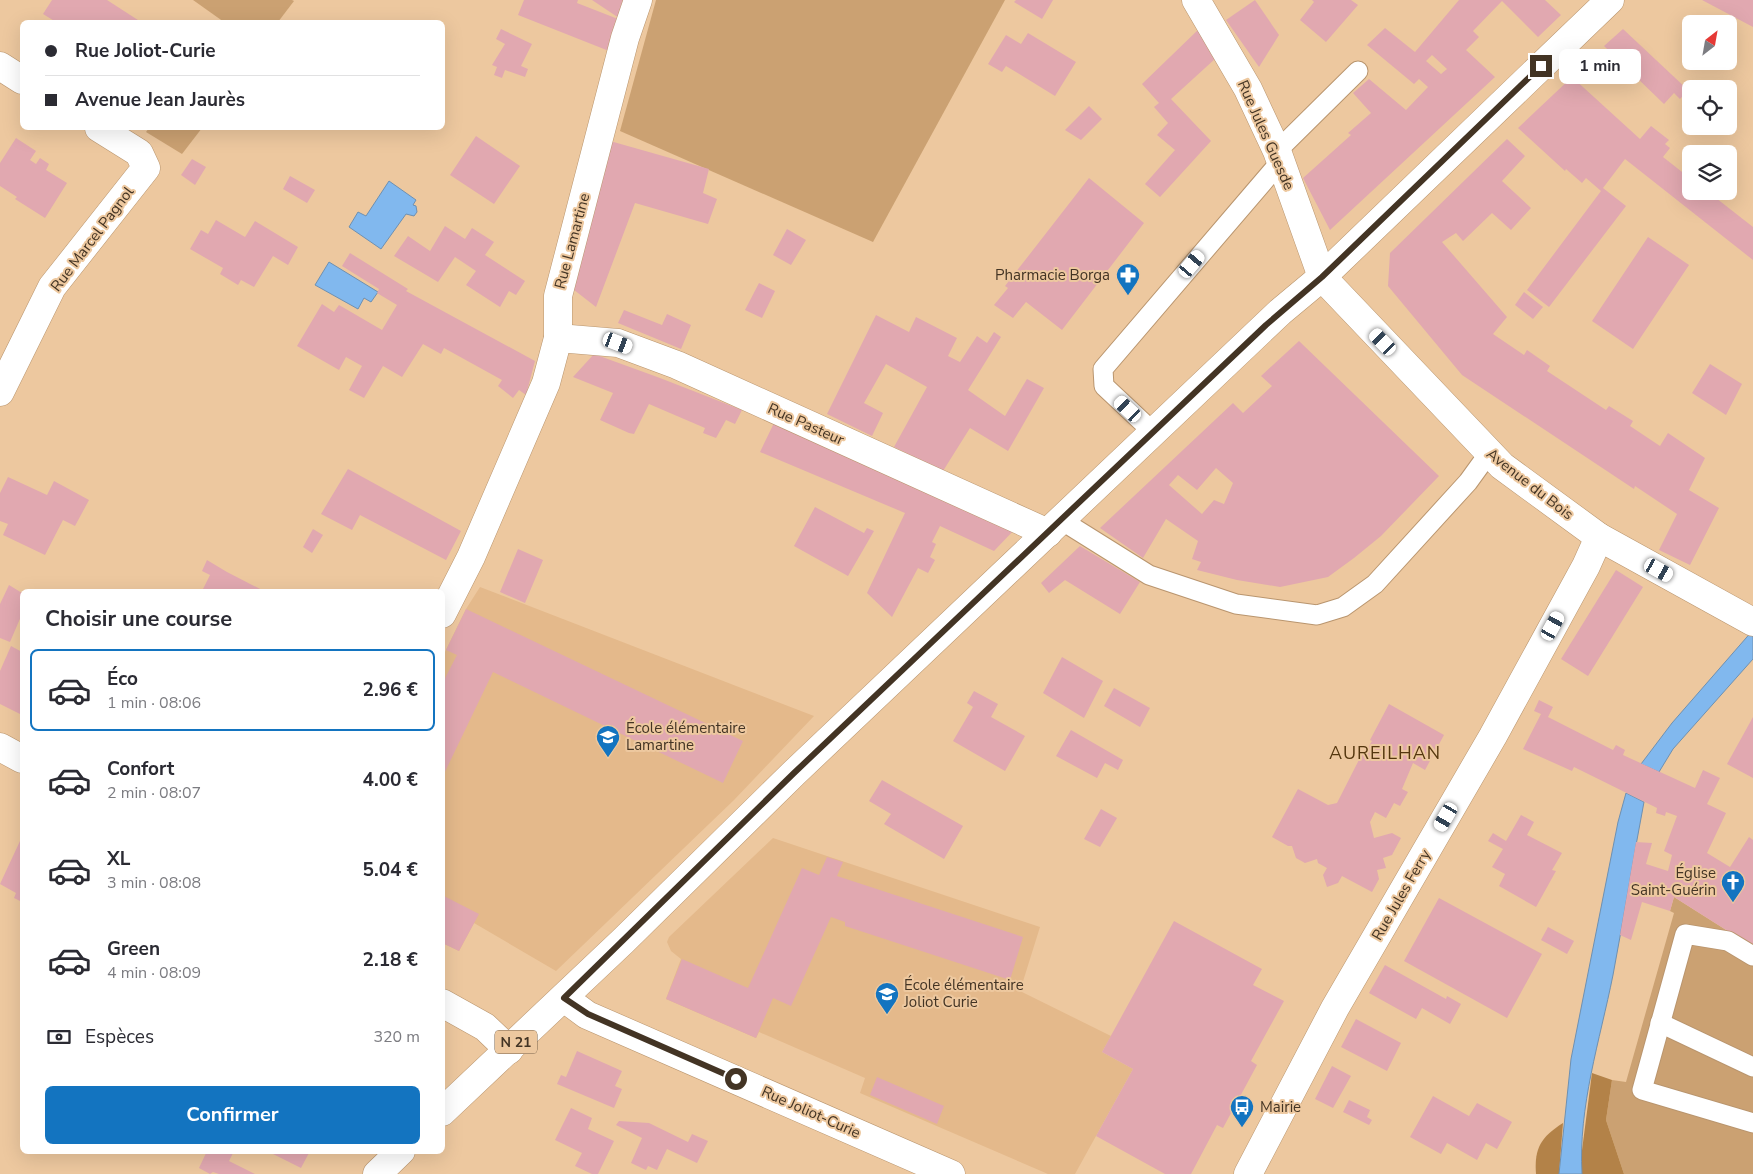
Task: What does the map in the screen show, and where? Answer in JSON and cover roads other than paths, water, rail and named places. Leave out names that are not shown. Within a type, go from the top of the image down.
[{"type":"street","name":"Rue Lamartine","points":[[445,608],[471,557],[542,392],[558,338],[558,296],[625,38],[638,0]]},
{"type":"street","name":"Rue Jules Guesde","points":[[1196,0],[1248,89],[1279,156],[1322,277]]},
{"type":"street","name":"N 21","points":[[445,1109],[564,998],[794,773],[1280,312],[1322,277],[1610,0]]},
{"type":"street","points":[[0,66],[20,79]]},
{"type":"street","name":"Rue Marcel Pagnol","points":[[0,392],[52,288],[146,168],[139,153],[102,130]]},
{"type":"street","name":"Avenue du Bois","points":[[1322,277],[1489,453],[1525,484],[1599,537],[1750,620]]},
{"type":"street","name":"Rue Pasteur","points":[[558,338],[618,343],[677,366],[1054,526]]},
{"type":"street","name":"Rue Jules Ferry","points":[[1248,1174],[1335,1008],[1493,736],[1586,566],[1599,537]]},
{"type":"street","points":[[0,747],[20,758]]},
{"type":"street","name":"Rue Joliot-Curie","points":[[564,998],[588,1014],[951,1174]]},
{"type":"street","points":[[445,1005],[485,1027],[509,1050]]},
{"type":"street","points":[[377,1174],[398,1154]]},
{"type":"lane","points":[[1153,432],[1104,386],[1103,369],[1279,156],[1358,71]]},
{"type":"lane","points":[[1054,526],[1149,576],[1236,604],[1317,615],[1343,607],[1374,584],[1468,482],[1489,453]]},
{"type":"lane","points":[[1753,956],[1728,941],[1685,934],[1642,1090],[1753,1123]]},
{"type":"lane","points":[[1660,1024],[1753,1067]]},
{"type":"water","points":[[389,181],[416,200],[413,205],[416,206],[417,212],[414,216],[406,214],[381,249],[349,227],[358,212],[366,216]]},
{"type":"water","points":[[329,262],[378,292],[371,302],[364,298],[358,309],[315,285]]},
{"type":"water","points":[[1753,630],[1753,659],[1673,749],[1659,772],[1641,764],[1672,723]]},
{"type":"water","points":[[1626,793],[1644,802],[1613,975],[1591,1074],[1583,1124],[1582,1174],[1559,1174],[1571,1059],[1618,822]]},
{"type":"place","name":"Pharmacie Borga","points":[[1128,296]]},
{"type":"place","name":"École élémentaire Lamartine","points":[[608,758]]},
{"type":"place","name":"Église Saint-Guérin","points":[[1733,903]]},
{"type":"place","name":"École élémentaire Joliot Curie","points":[[887,1015]]},
{"type":"place","name":"Mairie","points":[[1242,1128]]},
{"type":"district","name":"AUREILHAN","points":[[1385,753]]}]
